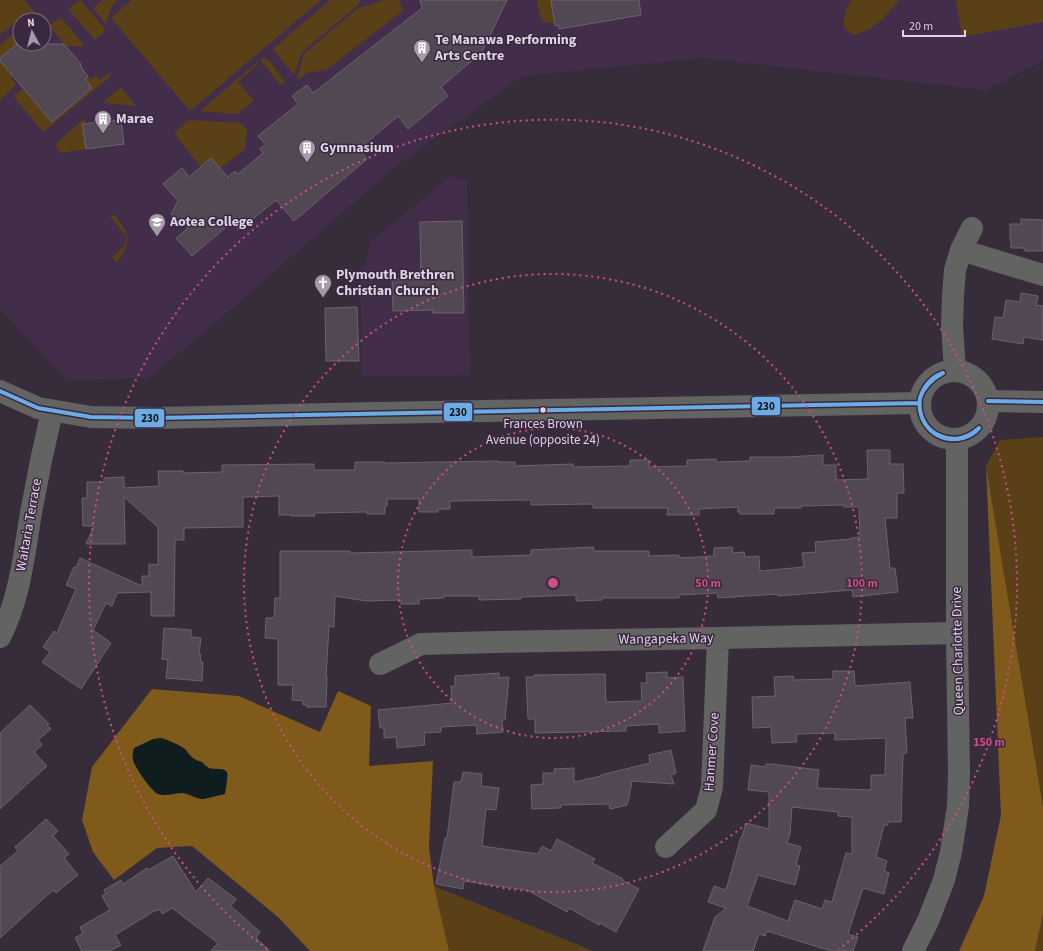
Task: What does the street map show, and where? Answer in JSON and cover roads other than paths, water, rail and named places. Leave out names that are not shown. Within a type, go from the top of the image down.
[{"type":"street","points":[[955,371],[952,325],[955,270],[961,250],[972,228]]},
{"type":"street","points":[[961,250],[1043,275]]},
{"type":"street","points":[[955,371],[973,377],[980,384],[988,401],[987,412],[984,422],[977,431],[968,437],[947,439],[938,436],[930,430],[924,422],[920,413],[921,394],[931,380],[942,373],[955,371]]},
{"type":"street","points":[[0,391],[38,408],[52,411],[91,417],[155,418],[920,403]]},
{"type":"street","points":[[988,401],[1043,402]]},
{"type":"street","name":"Waitaria Terrace","points":[[0,637],[10,614],[20,580],[34,495],[52,411]]},
{"type":"street","name":"Queen Charlotte Drive","points":[[913,951],[928,921],[944,880],[951,852],[958,806],[957,439]]},
{"type":"street","name":"Wangapeka Way","points":[[380,664],[421,644],[957,633]]},
{"type":"street","name":"Hanmer Cove","points":[[666,847],[706,810],[712,787],[718,638]]},
{"type":"place","name":"Te Manawa Performing Arts Centre","points":[[422,63]]},
{"type":"place","name":"Marae","points":[[103,134]]},
{"type":"place","name":"Gymnasium","points":[[307,163]]},
{"type":"place","name":"Aotea College","points":[[157,237]]},
{"type":"place","name":"Plymouth Brethren Christian Church","points":[[323,298]]},
{"type":"place","name":"Frances Brown Avenue (opposite 24)","points":[[543,410]]}]
